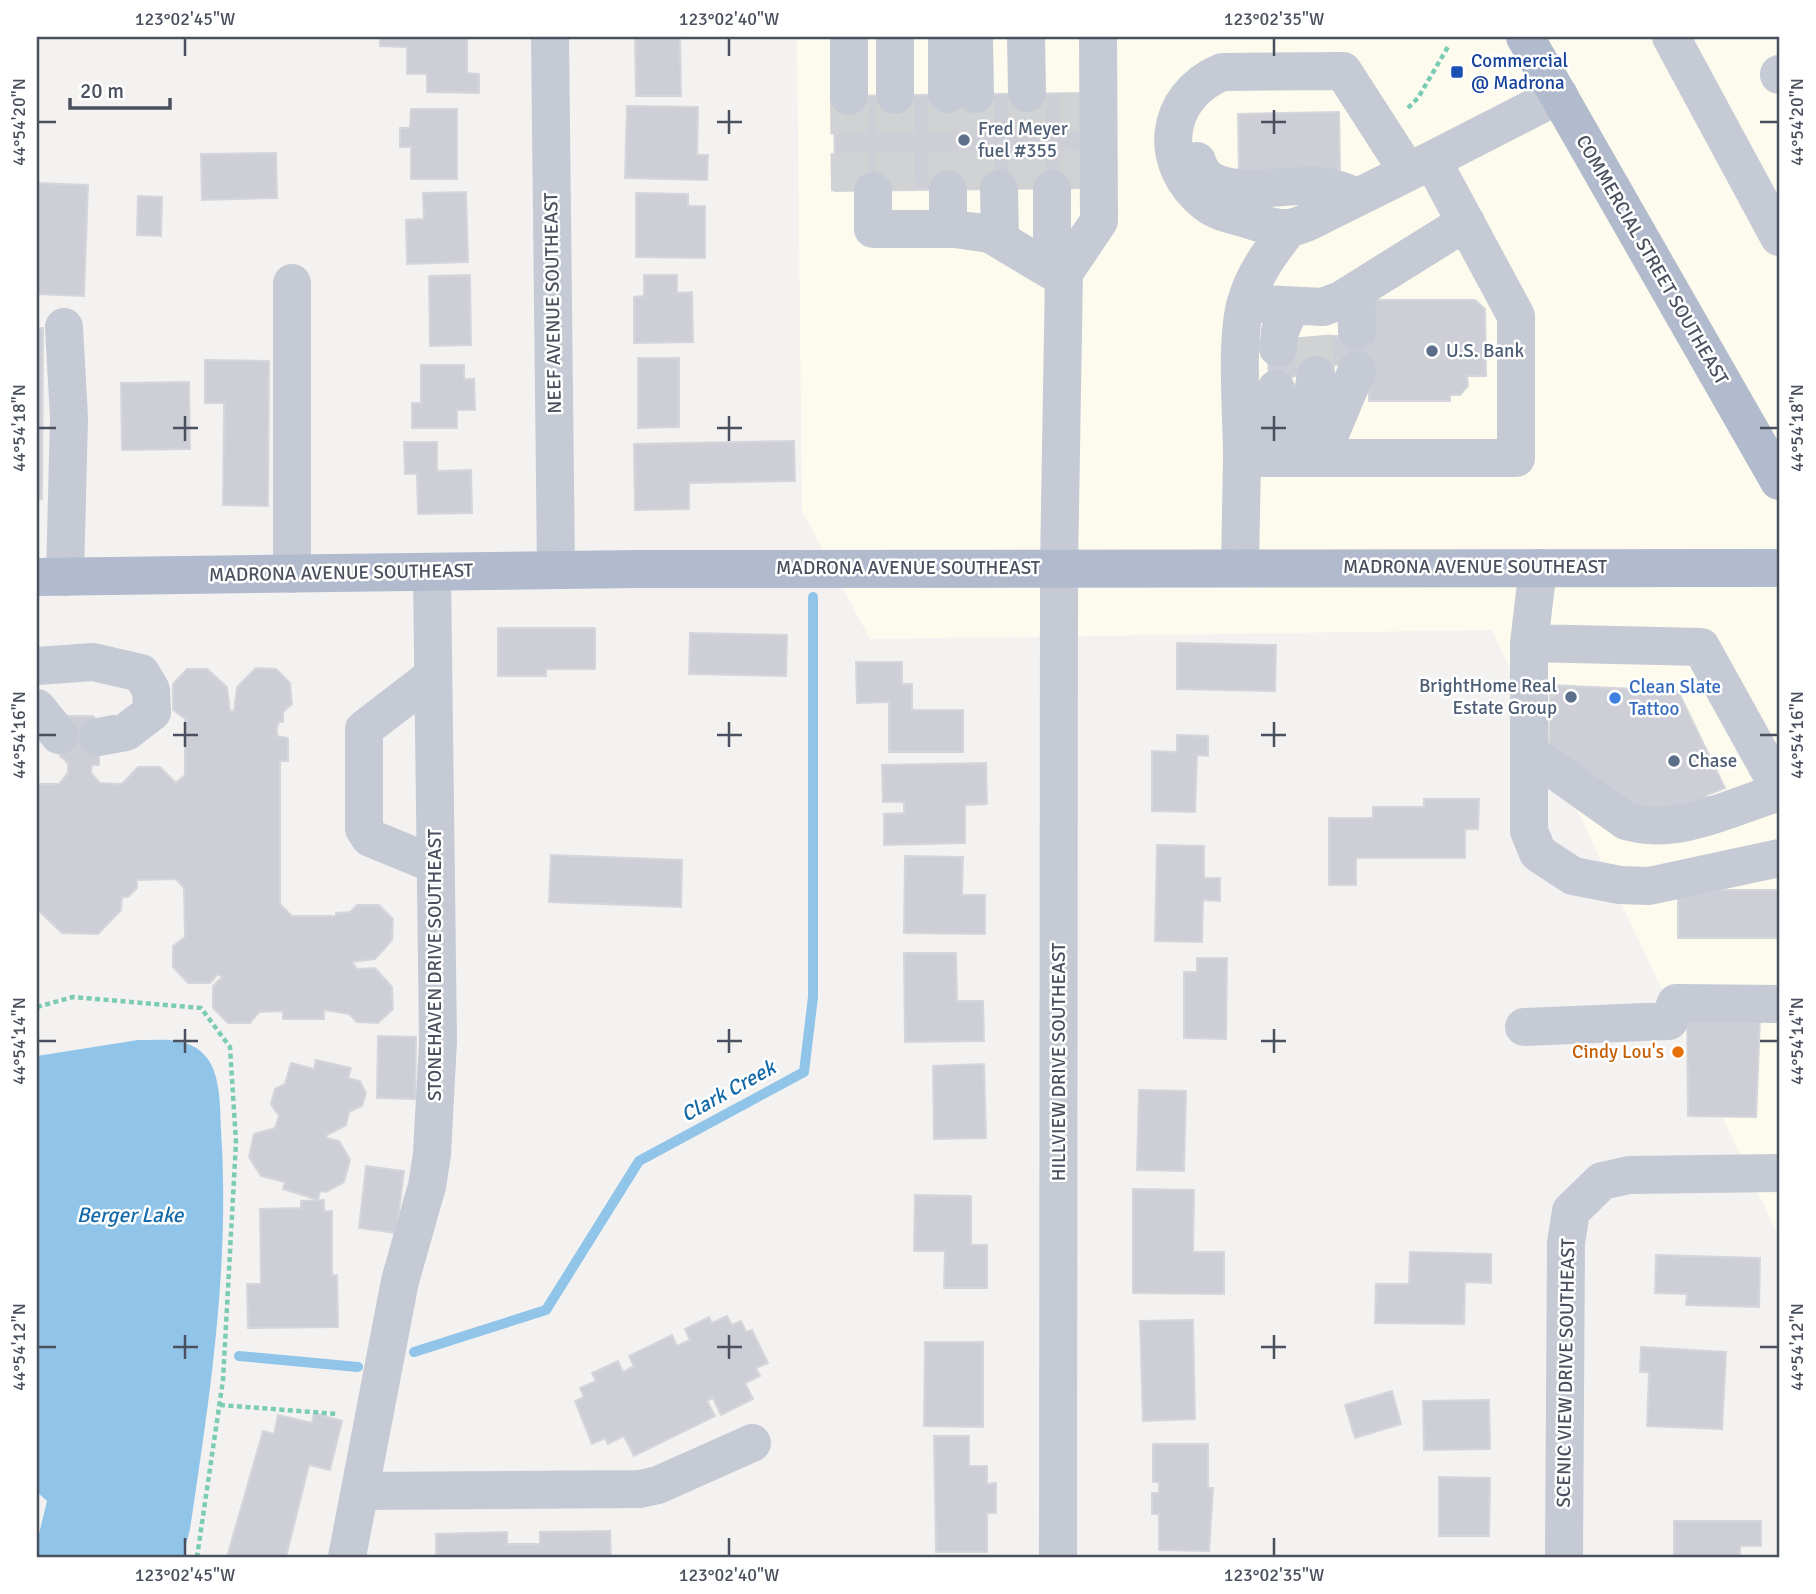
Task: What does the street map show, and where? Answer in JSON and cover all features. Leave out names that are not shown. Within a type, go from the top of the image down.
[{"type":"main road","name":"COMMERCIAL STREET SOUTHEAST","points":[[1525,37],[1779,481]]},
{"type":"main road","name":"MADRONA AVENUE SOUTHEAST","points":[[51,577],[556,569],[1779,568]]},
{"type":"street","name":"NEEF AVENUE SOUTHEAST","points":[[550,37],[556,569]]},
{"type":"street","points":[[849,37],[961,94]]},
{"type":"street","points":[[873,37],[961,94]]},
{"type":"street","points":[[895,37],[961,94]]},
{"type":"street","points":[[920,37],[961,94]]},
{"type":"street","points":[[947,37],[961,94]]},
{"type":"street","points":[[961,94],[974,37]]},
{"type":"street","points":[[961,94],[999,37]]},
{"type":"street","points":[[961,94],[1026,37]]},
{"type":"street","points":[[961,94],[1052,37]]},
{"type":"street","points":[[961,94],[1078,37]]},
{"type":"street","points":[[976,241],[1099,221],[1098,37]]},
{"type":"street","points":[[1671,37],[1779,237]]},
{"type":"street","points":[[1288,458],[1516,458],[1516,316],[1466,222],[1359,96],[1343,71],[1222,72],[1204,80],[1188,96],[1176,118],[1173,145],[1177,166],[1188,186],[1209,206],[1265,225],[1289,228]]},
{"type":"street","points":[[1288,458],[1242,327],[1245,303],[1258,272],[1289,228],[1358,197],[1559,95]]},
{"type":"street","points":[[1358,197],[1322,186],[1232,187],[1213,184],[1197,165],[1196,140],[1199,123],[1220,101],[1359,96]]},
{"type":"street","points":[[962,190],[1052,247],[976,241]]},
{"type":"street","points":[[962,190],[976,241]]},
{"type":"street","points":[[962,190],[976,241]]},
{"type":"street","points":[[962,190],[976,241]]},
{"type":"street","points":[[1240,567],[1288,458],[1318,339],[1466,222]]},
{"type":"street","name":"HILLVIEW DRIVE SOUTHEAST","points":[[976,241],[1059,567],[1058,1557]]},
{"type":"street","points":[[292,283],[292,574]]},
{"type":"street","points":[[1245,303],[1318,339]]},
{"type":"street","points":[[51,577],[69,418],[64,327]]},
{"type":"street","points":[[1288,458],[1318,339]]},
{"type":"street","points":[[1538,568],[1529,643],[1529,831],[1538,853],[1573,876],[1620,885],[1649,886],[1779,858]]},
{"type":"street","name":"STONEHAVEN DRIVE SOUTHEAST","points":[[347,1557],[401,1280],[427,1186],[432,1154],[438,1041],[432,573]]},
{"type":"street","points":[[1529,643],[1701,647],[1779,790],[1683,822],[1645,827],[1626,821],[1529,752]]},
{"type":"street","points":[[37,666],[93,662],[141,673],[151,690],[152,712],[126,732],[98,737]]},
{"type":"street","points":[[433,676],[365,729],[365,829],[370,838],[436,865]]},
{"type":"street","points":[[1524,1027],[1669,1021],[1676,1003],[1779,1003]]},
{"type":"street","name":"SCENIC VIEW DRIVE SOUTHEAST","points":[[1564,1557],[1566,1243],[1571,1211],[1585,1194],[1602,1181],[1629,1175],[1779,1173]]},
{"type":"street","points":[[361,1491],[640,1489],[658,1485],[752,1443]]},
{"type":"path","points":[[1418,98],[1449,45]]},
{"type":"path","points":[[37,1007],[73,997],[201,1008],[230,1047],[236,1142],[235,1198],[220,1405],[197,1557]]},
{"type":"path","points":[[220,1405],[375,1417]]},
{"type":"shaded area","points":[[797,37],[1779,37],[1779,1237],[1492,630],[870,639],[802,511]]},
{"type":"water","name":"Berger Lake","points":[[138,1040],[176,1041],[193,1046],[212,1065],[219,1093],[223,1181],[220,1281],[211,1380],[190,1529],[183,1557],[37,1557],[37,1542],[47,1501],[37,1492],[37,1056]]},
{"type":"building","points":[[380,37],[467,37],[467,73],[479,74],[479,93],[427,92],[427,74],[407,74],[407,47],[380,46]]},
{"type":"building","points":[[635,37],[680,37],[681,96],[636,96]]},
{"type":"building","points":[[1087,93],[1088,188],[835,191],[834,96]]},
{"type":"building","points":[[627,106],[698,107],[697,155],[708,155],[707,180],[625,178]]},
{"type":"building","points":[[411,109],[457,109],[457,179],[411,179],[411,147],[400,147],[400,128],[410,128]]},
{"type":"building","points":[[1339,112],[1340,170],[1239,172],[1238,114]]},
{"type":"building","points":[[276,153],[277,198],[202,200],[201,154]]},
{"type":"building","points":[[37,183],[88,185],[84,296],[37,294]]},
{"type":"building","points":[[466,192],[468,262],[407,264],[406,220],[424,219],[423,193]]},
{"type":"building","points":[[636,193],[688,194],[688,206],[705,206],[705,258],[636,257]]},
{"type":"building","points":[[138,196],[162,197],[161,236],[137,235]]},
{"type":"building","points":[[470,275],[471,345],[430,346],[429,276]]},
{"type":"building","points":[[644,275],[677,275],[677,293],[692,292],[693,342],[634,343],[634,297],[644,296]]},
{"type":"building","points":[[1369,300],[1475,300],[1485,309],[1486,376],[1467,376],[1468,386],[1460,395],[1450,395],[1450,401],[1369,401],[1369,365],[1323,365],[1269,386],[1268,357],[1323,336],[1369,336]]},
{"type":"building","points":[[37,328],[43,328],[42,499],[37,499]]},
{"type":"building","points":[[638,358],[679,358],[679,427],[638,428]]},
{"type":"building","points":[[205,360],[269,361],[268,506],[223,505],[224,403],[205,403]]},
{"type":"building","points":[[421,365],[464,365],[464,379],[474,379],[475,410],[457,410],[457,428],[412,428],[412,403],[421,403]]},
{"type":"building","points":[[189,382],[190,449],[122,450],[121,383]]},
{"type":"building","points":[[794,441],[795,481],[689,483],[689,509],[635,510],[634,444]]},
{"type":"building","points":[[404,442],[437,442],[437,471],[471,470],[472,513],[418,514],[417,474],[405,474]]},
{"type":"building","points":[[498,628],[595,628],[595,669],[546,669],[546,676],[498,676]]},
{"type":"building","points":[[690,633],[787,635],[786,676],[689,674]]},
{"type":"building","points":[[1177,643],[1276,645],[1275,691],[1177,689]]},
{"type":"building","points":[[856,662],[902,662],[902,684],[912,684],[912,710],[963,710],[963,752],[889,752],[889,702],[857,703]]},
{"type":"building","points":[[256,668],[276,669],[290,683],[292,704],[283,712],[283,722],[279,722],[277,728],[277,736],[288,738],[288,761],[280,761],[280,904],[292,916],[336,916],[336,913],[350,912],[357,905],[379,905],[393,919],[392,940],[375,959],[352,962],[357,969],[375,968],[392,987],[393,1009],[378,1023],[357,1022],[349,1014],[324,1010],[324,1019],[283,1019],[283,1011],[259,1012],[250,1023],[228,1023],[213,1008],[213,986],[222,977],[218,974],[210,983],[188,983],[173,967],[173,946],[185,937],[184,888],[176,879],[137,880],[137,888],[128,897],[122,897],[121,910],[98,934],[62,933],[38,910],[37,784],[59,784],[68,773],[68,763],[60,756],[60,723],[66,716],[93,716],[99,723],[99,765],[92,765],[91,773],[100,783],[122,784],[138,767],[160,767],[176,783],[185,775],[187,720],[173,710],[173,684],[187,669],[207,669],[227,687],[230,711],[234,711],[237,687]]},
{"type":"building","points":[[1550,685],[1678,691],[1725,788],[1707,795],[1714,813],[1638,817],[1549,750]]},
{"type":"building","points":[[1177,735],[1208,736],[1208,756],[1197,755],[1195,812],[1152,811],[1152,751],[1177,752]]},
{"type":"building","points":[[986,763],[987,804],[965,805],[965,843],[884,845],[884,814],[904,813],[904,802],[883,802],[882,765]]},
{"type":"building","points":[[1424,799],[1479,799],[1478,829],[1465,829],[1465,858],[1356,858],[1356,885],[1329,885],[1329,818],[1373,818],[1373,807],[1424,807]]},
{"type":"building","points":[[1157,845],[1204,846],[1204,878],[1220,878],[1220,901],[1203,900],[1202,942],[1155,941]]},
{"type":"building","points":[[551,855],[682,860],[681,907],[549,902]]},
{"type":"building","points":[[905,856],[963,857],[962,895],[985,895],[985,934],[904,933]]},
{"type":"building","points":[[1678,890],[1779,890],[1779,938],[1678,938]]},
{"type":"building","points":[[904,953],[956,953],[957,1001],[983,1001],[984,1041],[905,1042]]},
{"type":"building","points":[[1197,958],[1227,958],[1226,1039],[1184,1038],[1184,972],[1197,972]]},
{"type":"building","points":[[1687,1018],[1760,1018],[1756,1117],[1688,1116]]},
{"type":"building","points":[[378,1036],[416,1037],[415,1099],[377,1098]]},
{"type":"building","points":[[316,1060],[351,1068],[348,1078],[360,1081],[366,1093],[362,1106],[349,1112],[346,1125],[327,1135],[326,1138],[339,1141],[350,1160],[344,1182],[326,1192],[320,1191],[318,1200],[283,1189],[285,1182],[261,1176],[249,1157],[254,1134],[275,1128],[279,1116],[271,1104],[275,1089],[285,1084],[291,1063],[314,1069]]},
{"type":"building","points":[[984,1064],[986,1138],[934,1139],[933,1066]]},
{"type":"building","points":[[1139,1090],[1186,1091],[1184,1171],[1137,1170]]},
{"type":"building","points":[[366,1166],[404,1171],[396,1233],[359,1228]]},
{"type":"building","points":[[1133,1189],[1194,1190],[1193,1252],[1224,1252],[1224,1294],[1133,1293]]},
{"type":"building","points":[[915,1195],[971,1196],[971,1245],[987,1245],[987,1288],[944,1288],[945,1251],[914,1251]]},
{"type":"building","points":[[324,1200],[324,1211],[332,1211],[332,1275],[337,1275],[338,1327],[248,1328],[247,1284],[261,1284],[260,1209],[301,1208],[301,1201]]},
{"type":"building","points":[[1410,1252],[1491,1254],[1491,1283],[1465,1282],[1464,1324],[1375,1323],[1376,1284],[1409,1284]]},
{"type":"building","points":[[1656,1255],[1760,1258],[1759,1307],[1686,1305],[1687,1294],[1655,1293]]},
{"type":"building","points":[[727,1316],[732,1325],[741,1321],[746,1332],[752,1330],[768,1363],[756,1368],[760,1376],[745,1383],[753,1399],[721,1415],[713,1398],[707,1401],[715,1416],[634,1456],[624,1436],[608,1444],[605,1438],[592,1444],[575,1401],[584,1397],[580,1388],[596,1381],[592,1373],[618,1361],[623,1372],[634,1366],[629,1356],[672,1335],[677,1346],[690,1340],[685,1329],[709,1317],[712,1323]]},
{"type":"building","points":[[1193,1320],[1195,1419],[1143,1421],[1140,1321]]},
{"type":"building","points":[[925,1342],[983,1342],[983,1427],[924,1426]]},
{"type":"building","points":[[1641,1347],[1726,1352],[1722,1429],[1647,1426],[1649,1372],[1640,1372]]},
{"type":"building","points":[[1392,1391],[1401,1424],[1355,1438],[1345,1405]]},
{"type":"building","points":[[1489,1400],[1490,1449],[1424,1450],[1423,1401]]},
{"type":"building","points":[[314,1413],[342,1421],[330,1470],[309,1465],[286,1557],[227,1557],[263,1431],[274,1434],[278,1415],[312,1423]]},
{"type":"building","points":[[934,1436],[969,1436],[969,1466],[987,1466],[987,1484],[996,1483],[996,1513],[987,1513],[987,1552],[936,1552]]},
{"type":"building","points":[[1153,1444],[1208,1444],[1208,1488],[1213,1488],[1209,1551],[1159,1550],[1159,1514],[1152,1514],[1152,1493],[1159,1493],[1159,1482],[1153,1482]]},
{"type":"building","points":[[1439,1477],[1490,1478],[1489,1536],[1439,1536]]},
{"type":"building","points":[[1674,1521],[1761,1521],[1761,1546],[1740,1546],[1740,1557],[1674,1557]]},
{"type":"building","points":[[610,1531],[611,1557],[436,1557],[436,1534],[507,1532],[507,1544],[540,1544],[540,1532]]},
{"type":"waterway","name":"Clark Creek","points":[[414,1352],[546,1310],[639,1161],[804,1072],[813,997],[813,597]]},
{"type":"waterway","name":"Clark Creek","points":[[239,1356],[358,1367]]},
{"type":"tunnel","points":[[1027,93],[1027,189]]},
{"type":"tunnel","points":[[1078,93],[1079,188]]},
{"type":"tunnel","points":[[947,94],[948,190]]},
{"type":"tunnel","points":[[975,94],[976,190]]},
{"type":"tunnel","points":[[895,95],[896,191]]},
{"type":"tunnel","points":[[849,96],[850,191]]},
{"type":"tunnel","points":[[1313,336],[1316,375]]},
{"type":"place","name":"Commercial @ Madrona","points":[[1457,72]]},
{"type":"place","name":"Fred Meyer fuel #355","points":[[964,140]]},
{"type":"place","name":"U.S. Bank","points":[[1432,351]]},
{"type":"place","name":"BrightHome Real Estate Group","points":[[1571,697]]},
{"type":"place","name":"Clean Slate Tattoo","points":[[1615,698]]},
{"type":"place","name":"Chase","points":[[1674,761]]},
{"type":"place","name":"Cindy Lou's","points":[[1678,1052]]}]
